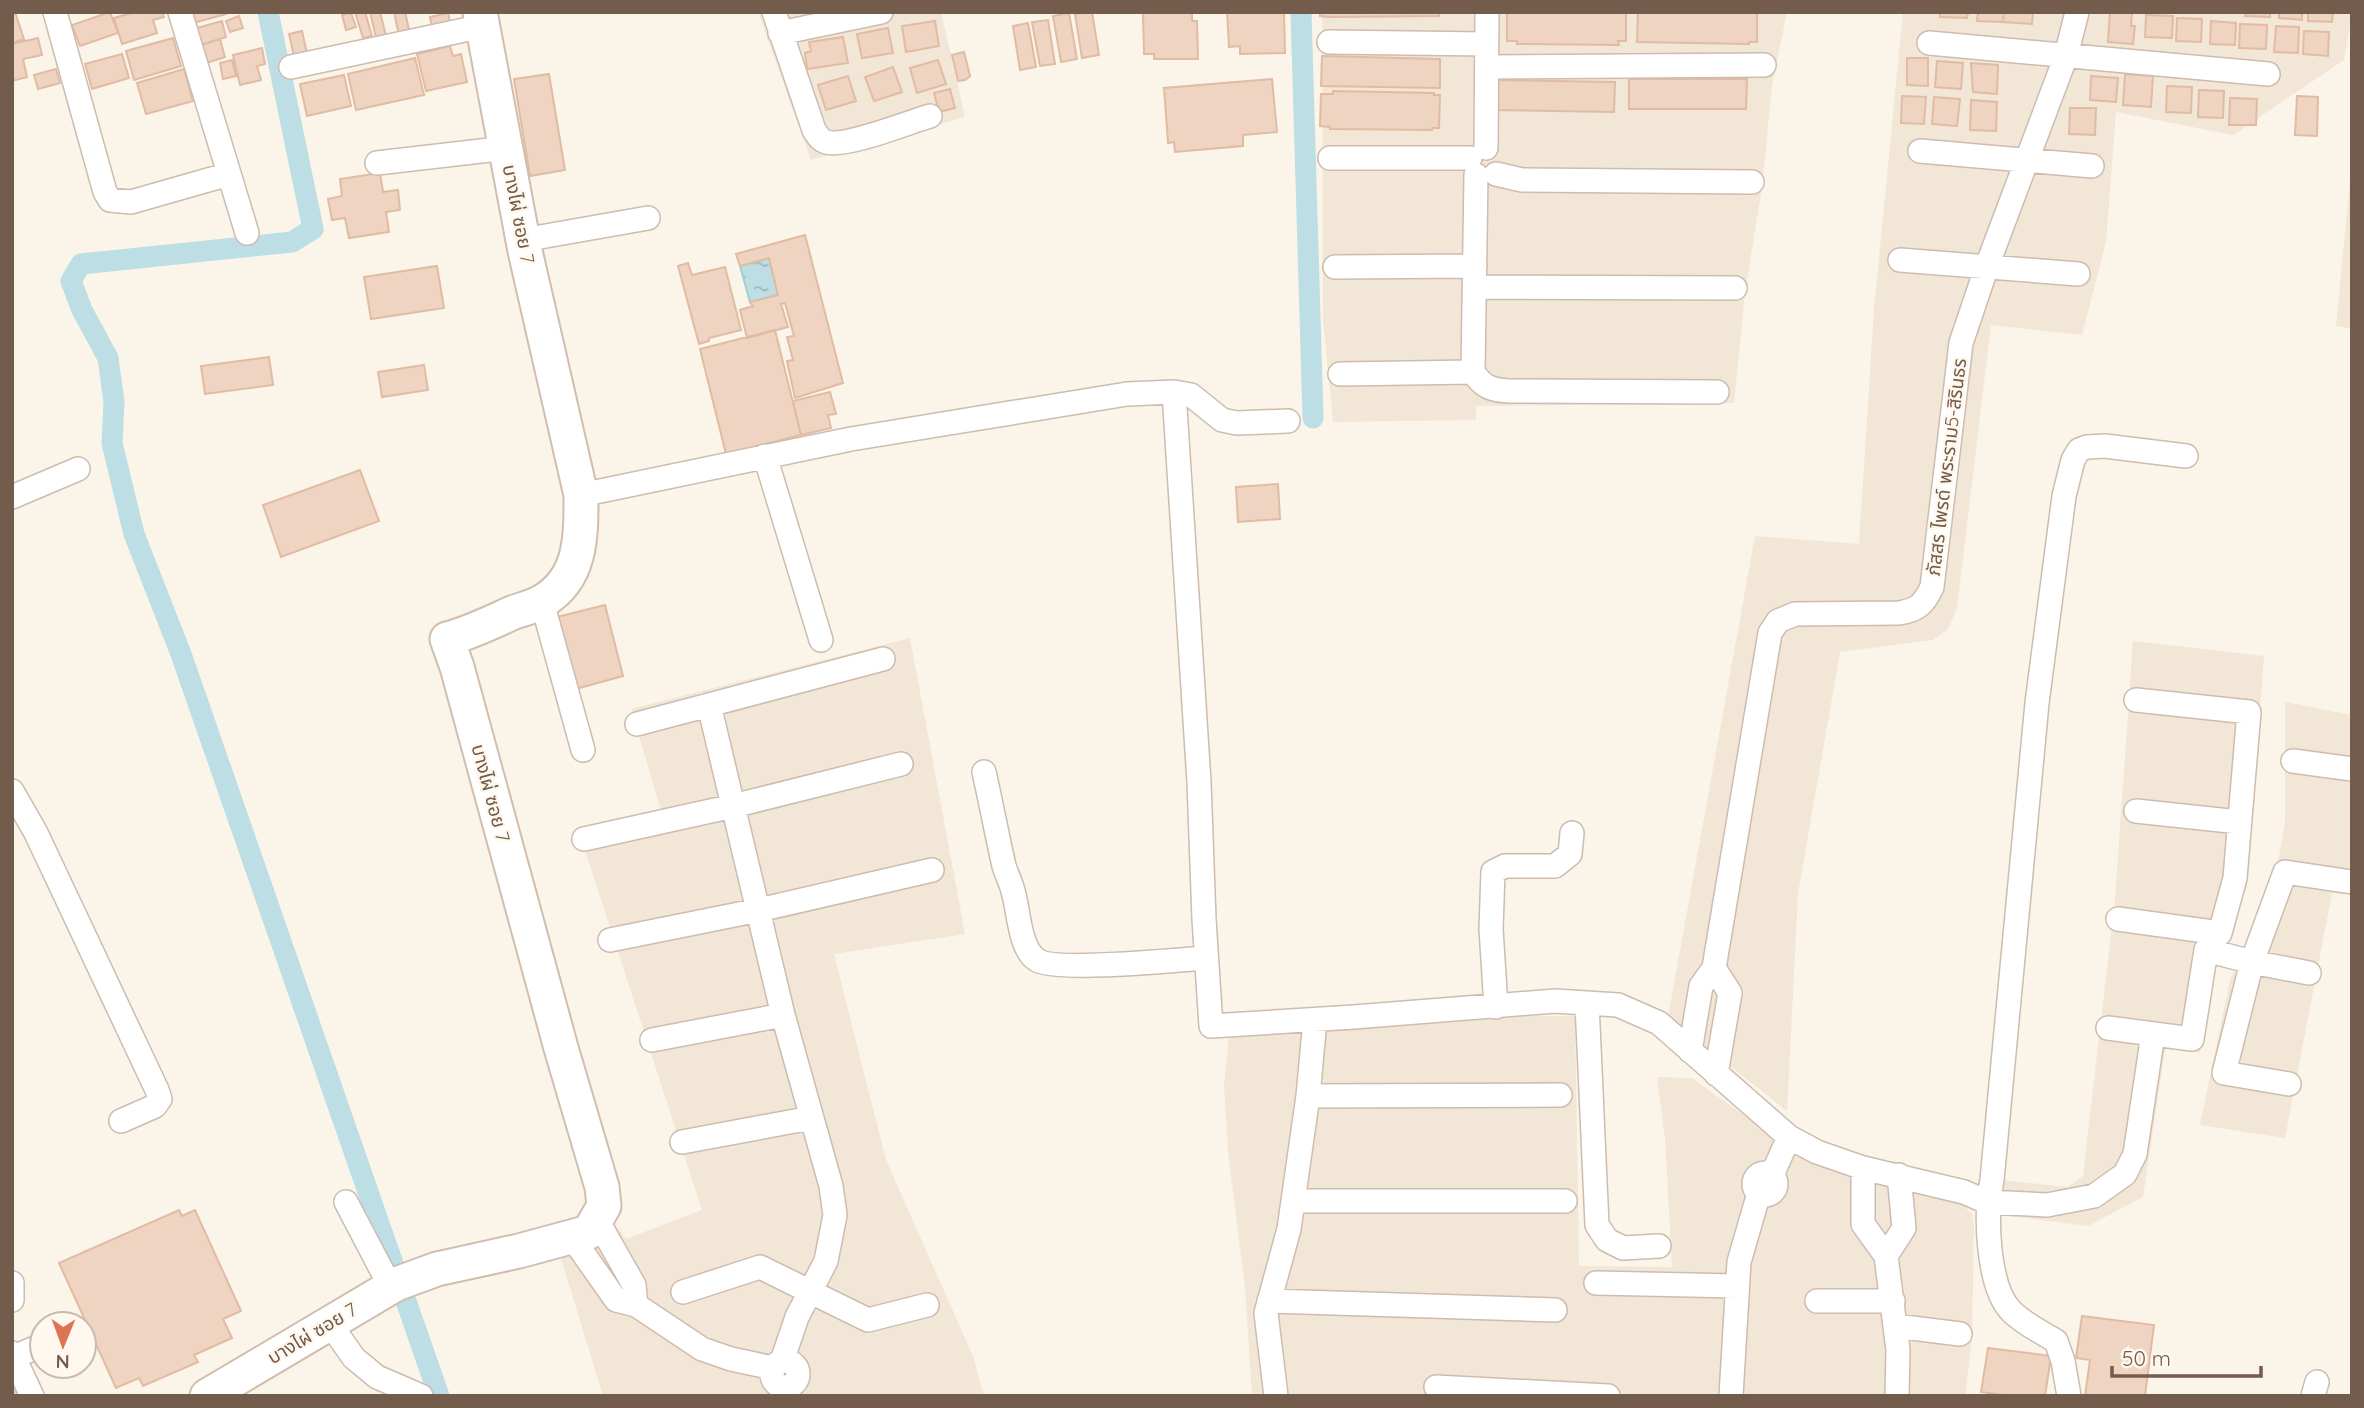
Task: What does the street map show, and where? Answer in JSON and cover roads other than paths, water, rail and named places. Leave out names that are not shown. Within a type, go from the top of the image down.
[{"type":"street","points":[[55,12],[105,192],[110,200],[131,202],[229,174]]},
{"type":"street","points":[[180,12],[247,233]]},
{"type":"street","points":[[881,12],[777,23],[814,130],[820,139],[829,143],[844,142],[930,116]]},
{"type":"street","points":[[1487,12],[1473,372],[1481,385],[1493,390],[1717,392]]},
{"type":"street","name":"ภัสสร ไพรด์ พระราม5-สิรินธร","points":[[1714,968],[1770,633],[1778,621],[1795,614],[1913,611],[1925,603],[1932,587],[1961,343],[2066,56],[2077,12]]},
{"type":"street","points":[[290,67],[481,19]]},
{"type":"street","name":"บางไผ่ ซอย 7","points":[[207,1396],[399,1283],[437,1269],[519,1251],[584,1228],[604,1206],[602,1187],[447,639],[465,635],[542,602],[558,590],[575,567],[579,549],[581,495],[523,240],[481,19]]},
{"type":"street","points":[[1329,42],[1487,55],[1764,65]]},
{"type":"street","points":[[1929,43],[2268,74]]},
{"type":"street","points":[[377,163],[507,148]]},
{"type":"street","points":[[1920,151],[2092,166]]},
{"type":"street","points":[[1330,159],[1482,164],[1522,180],[1752,182]]},
{"type":"street","points":[[523,240],[648,218]]},
{"type":"street","points":[[1900,260],[2078,274]]},
{"type":"street","points":[[1335,267],[1475,277],[1735,288]]},
{"type":"street","points":[[1340,374],[1473,372]]},
{"type":"street","points":[[581,495],[765,456],[1128,394],[1174,392],[1191,395],[1222,420],[1237,423],[1288,421]]},
{"type":"street","points":[[1174,392],[1199,782],[1211,1026],[1555,1001],[1618,1005],[1658,1023],[1789,1137],[1817,1152],[1863,1168],[1964,1192],[1987,1202],[2047,1205],[2094,1196],[2125,1174],[2135,1154],[2153,1034]]},
{"type":"street","points":[[2069,1396],[2063,1361],[2056,1341],[2028,1326],[2010,1310],[1997,1288],[1987,1224],[1987,1202],[1992,1180],[2037,703],[2064,496],[2073,460],[2079,450],[2105,446],[2186,456]]},
{"type":"street","points":[[765,456],[821,640]]},
{"type":"street","points":[[12,497],[78,469]]},
{"type":"street","points":[[542,602],[583,750]]},
{"type":"street","points":[[637,724],[883,659]]},
{"type":"street","points":[[2108,1028],[2192,1039],[2213,942],[2235,878],[2249,712],[2136,700]]},
{"type":"street","points":[[709,705],[783,1015],[831,1186],[835,1215],[826,1261],[797,1317],[778,1364]]},
{"type":"street","points":[[2293,761],[2352,769]]},
{"type":"street","points":[[584,839],[733,806],[901,764]]},
{"type":"street","points":[[984,772],[1005,869],[1017,904],[1021,933],[1031,955],[1038,962],[1055,965],[1120,964],[1206,958]]},
{"type":"street","points":[[12,791],[36,832],[160,1099],[155,1106],[121,1121]]},
{"type":"street","points":[[2136,811],[2239,822]]},
{"type":"street","points":[[1496,1007],[1491,929],[1493,872],[1505,866],[1555,866],[1570,854],[1573,833]]},
{"type":"street","points":[[610,940],[759,910],[932,870]]},
{"type":"street","points":[[2289,1084],[2224,1073],[2252,962],[2285,872],[2352,882]]},
{"type":"street","points":[[2118,919],[2213,942],[2252,962],[2309,973]]},
{"type":"street","points":[[1690,1051],[1701,986],[1714,968],[1730,993],[1716,1074]]},
{"type":"street","points":[[1587,1003],[1597,1225],[1606,1240],[1623,1248],[1659,1247]]},
{"type":"street","points":[[652,1040],[783,1015]]},
{"type":"street","points":[[1276,1396],[1266,1313],[1289,1229],[1308,1096],[1315,1020]]},
{"type":"street","points":[[1308,1096],[1560,1096]]},
{"type":"street","points":[[682,1142],[811,1118]]},
{"type":"street","points":[[1731,1396],[1739,1262],[1765,1184],[1789,1137]]},
{"type":"street","points":[[1863,1168],[1863,1224],[1886,1256],[1893,1301],[1897,1396]]},
{"type":"street","points":[[1886,1256],[1904,1228],[1899,1175]]},
{"type":"street","points":[[1293,1201],[1565,1201]]},
{"type":"street","points":[[346,1202],[399,1283]]},
{"type":"street","points":[[584,1228],[616,1300],[636,1305],[702,1349],[731,1359],[793,1363],[799,1373],[796,1383],[786,1392]]},
{"type":"street","points":[[683,1292],[760,1267],[868,1320],[927,1305]]},
{"type":"street","points":[[12,1283],[12,1300]]},
{"type":"street","points":[[1596,1283],[1737,1286]]},
{"type":"street","points":[[1269,1301],[1555,1310]]},
{"type":"street","points":[[1817,1301],[1893,1301]]},
{"type":"street","points":[[330,1324],[354,1358],[377,1377],[421,1396]]},
{"type":"street","points":[[1896,1326],[1960,1334]]},
{"type":"street","points":[[13,1355],[32,1396]]},
{"type":"street","points":[[1436,1387],[1608,1396]]},
{"type":"water","points":[[769,258],[778,295],[750,302],[740,266]]},
{"type":"waterway","points":[[268,12],[313,229],[292,242],[81,264],[71,281],[82,310],[108,358],[114,402],[112,443],[134,534],[181,654],[439,1396]]},
{"type":"waterway","points":[[1301,12],[1313,418]]},
{"type":"waterway","points":[[12,1390],[14,1396]]}]
